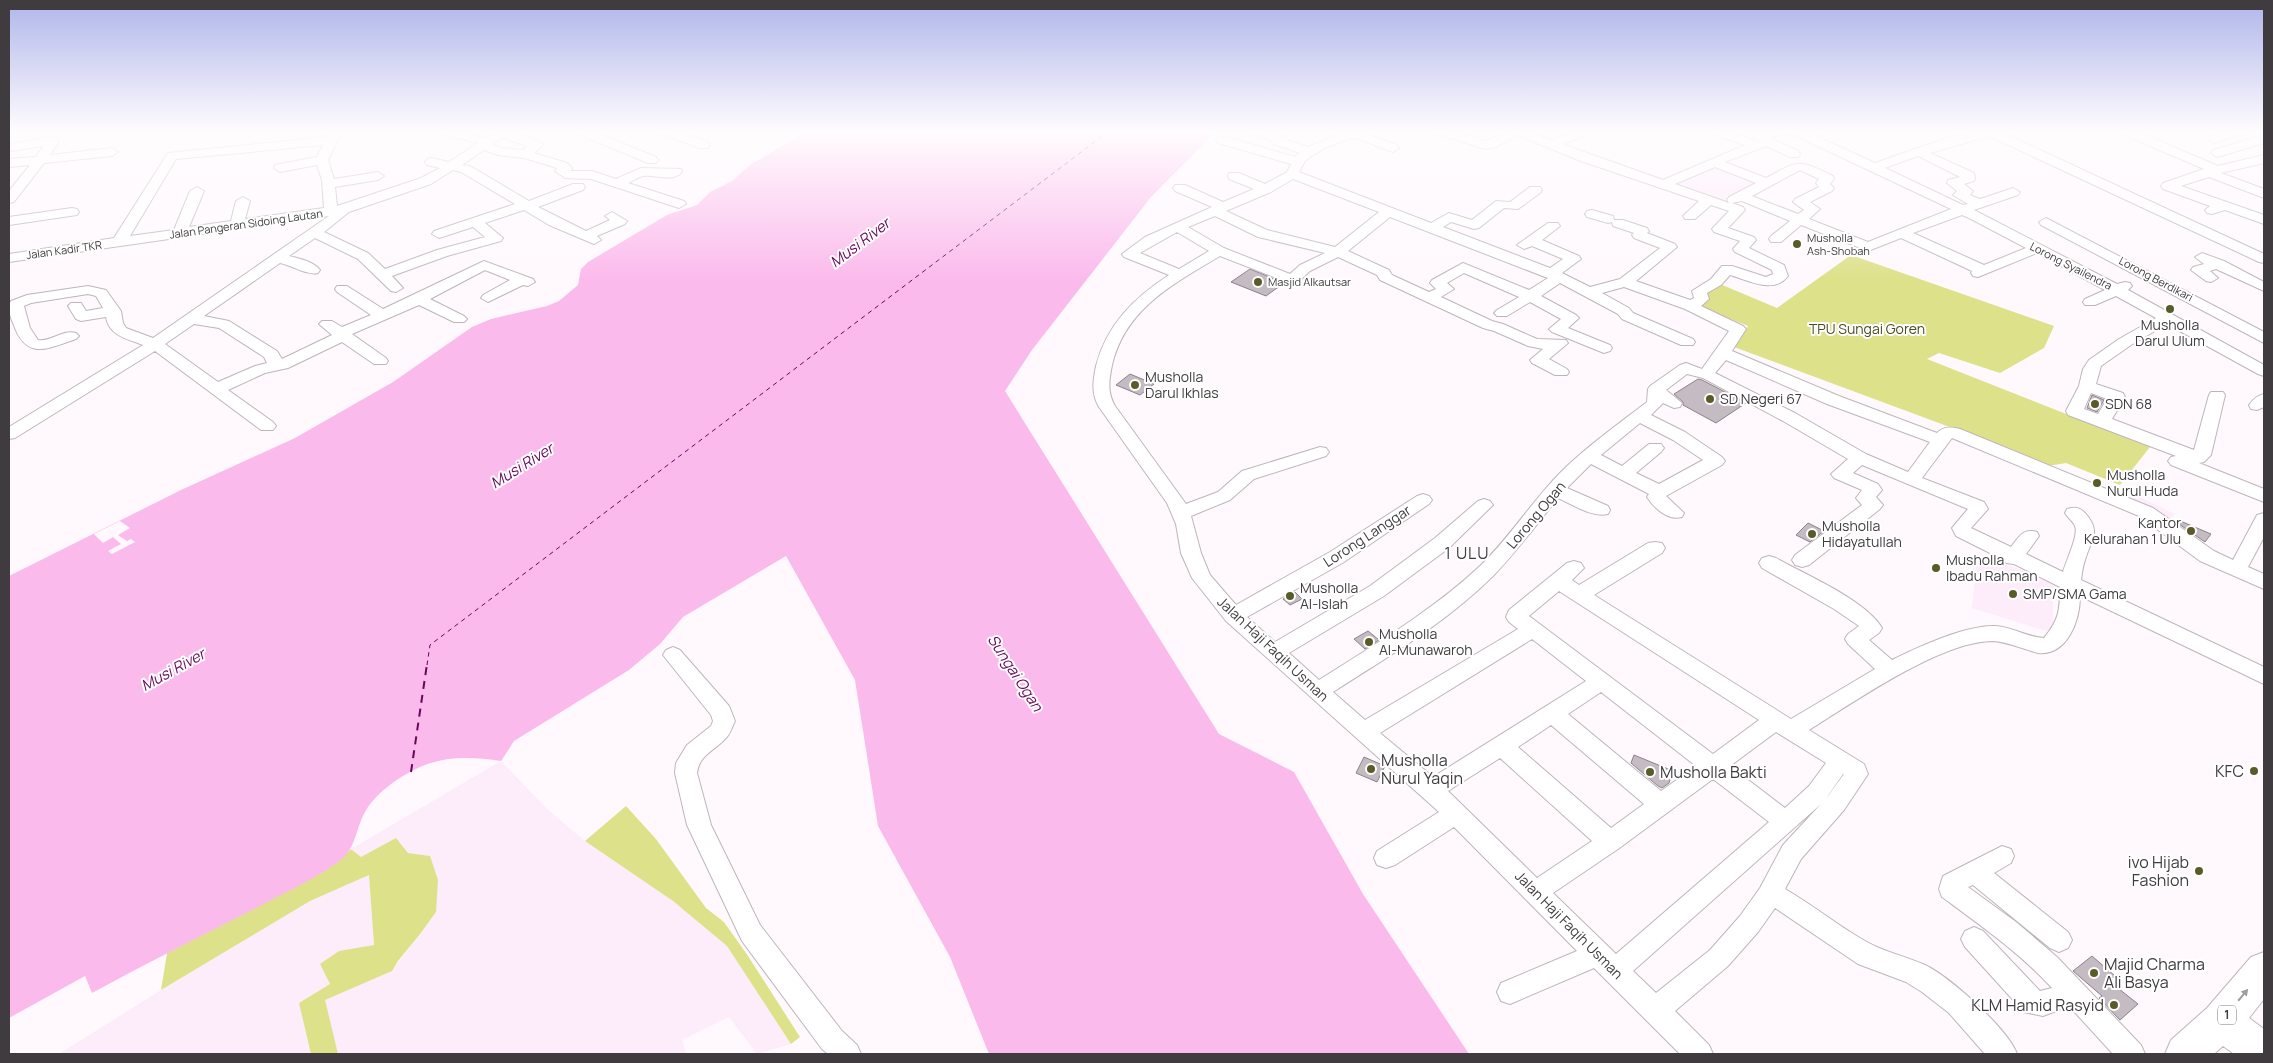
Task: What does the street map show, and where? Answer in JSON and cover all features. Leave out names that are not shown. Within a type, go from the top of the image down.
[{"type":"highway","name":"1","points":[[2184,1054],[2222,1021],[2264,970]]},
{"type":"highway","points":[[2222,1021],[2255,1046]]},
{"type":"street","points":[[9,199],[24,181]]},
{"type":"street","points":[[119,242],[157,181]]},
{"type":"street","points":[[328,181],[331,212]]},
{"type":"street","points":[[328,184],[349,181]]},
{"type":"street","name":"Jalan Pangeran Sidoing Lautan","points":[[119,242],[331,212],[383,197],[427,181]]},
{"type":"street","points":[[485,181],[554,222],[590,238],[620,221],[612,216]]},
{"type":"street","points":[[608,181],[680,204]]},
{"type":"street","points":[[617,184],[624,181]]},
{"type":"street","points":[[1180,274],[1129,254],[1150,240],[1278,181]]},
{"type":"street","points":[[1296,181],[1389,211],[1555,276],[1624,310],[1627,316],[1688,342]]},
{"type":"street","points":[[1654,181],[1739,210],[1719,229],[1749,240],[1740,249],[1779,268],[1781,276],[1769,282],[1727,269],[1716,282],[1698,292],[1702,299],[1692,306]]},
{"type":"street","points":[[1665,184],[1672,181]]},
{"type":"street","points":[[1726,205],[1768,181]]},
{"type":"street","points":[[1776,240],[1813,208],[1800,202],[1826,188],[1822,183],[1827,181]]},
{"type":"street","name":"Lorong Syailendra","points":[[1900,181],[2037,248],[2168,317],[2264,371]]},
{"type":"street","points":[[1961,181],[1953,183],[1966,191],[1960,195],[1979,204]]},
{"type":"street","points":[[2098,181],[2264,259]]},
{"type":"street","points":[[2104,181],[2264,252]]},
{"type":"street","points":[[2184,181],[2168,186],[2217,208],[2264,220]]},
{"type":"street","points":[[2234,181],[2264,194]]},
{"type":"street","points":[[439,234],[528,206],[578,187]]},
{"type":"street","points":[[1180,188],[1263,234],[1338,252],[1384,273],[1385,277],[1428,298],[1534,343],[1557,346]]},
{"type":"street","points":[[1433,228],[1447,218],[1474,225],[1501,204],[1513,206],[1535,190]]},
{"type":"street","points":[[179,234],[197,191]]},
{"type":"street","points":[[1740,196],[1868,247],[1961,210],[2013,192]]},
{"type":"street","points":[[1690,216],[1710,199]]},
{"type":"street","points":[[236,226],[243,201]]},
{"type":"street","points":[[9,434],[131,361],[348,208]]},
{"type":"street","points":[[1177,228],[1219,251],[1292,280],[1305,268],[1338,252],[1389,211]]},
{"type":"street","points":[[9,220],[72,212]]},
{"type":"street","points":[[1589,292],[1625,282],[1670,247],[1639,235],[1642,232],[1592,214]]},
{"type":"street","points":[[380,272],[495,236],[476,222]]},
{"type":"street","name":"Lorong Berdikari","points":[[2046,222],[2264,338]]},
{"type":"street","points":[[1515,260],[1529,250],[1523,246],[1553,226]]},
{"type":"street","points":[[314,233],[363,256],[396,288]]},
{"type":"street","points":[[1901,233],[1980,272],[2037,248]]},
{"type":"street","points":[[1502,313],[1535,293],[1574,259],[1531,240]]},
{"type":"street","name":"Jalan Kadir TKR","points":[[9,258],[119,242]]},
{"type":"street","name":"Jalan Haji Faqih Usman","points":[[1219,251],[1180,274],[1144,301],[1120,326],[1110,346],[1100,385],[1101,395],[1107,407],[1176,502],[1181,513],[1191,553],[1202,578],[1208,588],[1233,616],[1317,692],[1432,790],[1699,1054]]},
{"type":"street","points":[[2202,257],[2264,288]]},
{"type":"street","points":[[279,258],[300,263],[313,270]]},
{"type":"street","points":[[2211,278],[2198,270],[2219,264]]},
{"type":"street","points":[[217,389],[261,369],[277,366],[419,299],[484,265],[524,281],[488,298]]},
{"type":"street","points":[[1428,298],[1446,289],[1438,283],[1463,267],[1535,293],[1570,317],[1557,328],[1604,348]]},
{"type":"street","points":[[2090,302],[2149,276]]},
{"type":"street","points":[[1625,282],[1692,306],[1693,309],[1738,328],[1723,353],[1707,373],[1709,376],[1860,458],[1978,506],[1976,512],[1961,530],[2013,558],[2264,676]]},
{"type":"street","points":[[342,289],[382,315]]},
{"type":"street","points":[[71,336],[40,346],[34,344],[22,330],[16,304],[27,299],[88,290],[101,293],[113,312],[115,323],[121,332],[156,344],[267,426]]},
{"type":"street","points":[[419,299],[459,318]]},
{"type":"street","points":[[76,306],[81,316],[113,312]]},
{"type":"street","points":[[2168,317],[2125,342],[2096,363],[2091,369],[2087,386],[2074,411],[2193,457],[2200,456],[2217,395]]},
{"type":"street","points":[[191,319],[224,324],[270,354],[277,366]]},
{"type":"street","points":[[2198,334],[2232,321]]},
{"type":"street","points":[[327,324],[380,361]]},
{"type":"street","points":[[1561,372],[1538,360],[1571,335]]},
{"type":"street","points":[[1723,353],[1842,404],[1940,440]]},
{"type":"street","name":"Lorong Ogan","points":[[1317,692],[1428,620],[1475,581],[1510,546],[1555,490],[1588,456],[1639,416],[1655,397],[1686,368],[1700,374],[1707,373]]},
{"type":"street","points":[[2087,386],[2117,397],[2102,422]]},
{"type":"street","points":[[1655,397],[1674,402]]},
{"type":"street","points":[[1639,416],[1680,436],[1716,460],[1660,492],[1656,497],[1675,513]]},
{"type":"street","points":[[1911,480],[1946,433],[1959,434],[2140,510],[2158,520],[2202,553],[2264,582]]},
{"type":"street","points":[[2163,446],[2160,455],[2264,496]]},
{"type":"street","points":[[1623,474],[1655,448]]},
{"type":"street","points":[[1181,513],[1224,496],[1248,476],[1308,458],[1320,452]]},
{"type":"street","points":[[1588,456],[1660,492]]},
{"type":"street","points":[[1802,560],[1874,505],[1865,498],[1873,490],[1872,488],[1840,474],[1860,458]]},
{"type":"street","points":[[1555,490],[1601,510]]},
{"type":"street","name":"Lorong Langgar","points":[[1233,616],[1337,557],[1423,500]]},
{"type":"street","points":[[1274,652],[1377,591],[1442,543],[1484,505]]},
{"type":"street","points":[[1537,892],[1610,842],[1712,766],[1782,726],[1892,671],[1947,645],[1986,634],[2010,635],[2038,646],[2049,646],[2065,626],[2070,608],[2070,584],[2076,557],[2086,531],[2084,524],[2074,513]]},
{"type":"street","points":[[2236,570],[2245,557],[2264,519]]},
{"type":"street","points":[[2013,558],[2030,536]]},
{"type":"street","points":[[1580,594],[1655,548]]},
{"type":"street","points":[[1769,563],[1847,606],[1865,619],[1872,628],[1855,639],[1892,671]]},
{"type":"street","points":[[1510,992],[1607,963],[1786,822],[1827,798],[1857,774],[1856,770],[1782,726],[1580,594],[1566,574],[1546,593],[1516,614],[1516,617],[1786,822]]},
{"type":"street","points":[[1364,732],[1533,629]]},
{"type":"street","points":[[672,655],[721,712],[724,721],[719,732],[695,751],[686,763],[686,773],[699,825],[751,934],[832,1040],[847,1054]]},
{"type":"street","points":[[1432,790],[1601,682]]},
{"type":"street","points":[[1553,714],[1660,804]]},
{"type":"street","points":[[1502,746],[1610,842]]},
{"type":"street","points":[[1655,1011],[1719,958],[1749,924],[1771,893],[1792,852],[1827,798]]},
{"type":"street","points":[[1386,858],[1456,814]]},
{"type":"street","points":[[2002,856],[1952,884],[1951,889],[2030,949],[2131,1054]]},
{"type":"street","points":[[1975,872],[2059,940]]},
{"type":"street","points":[[1771,893],[1794,906],[1848,945],[1887,964],[1911,971],[1944,994],[1979,1025],[1987,1038],[2003,1054]]},
{"type":"street","points":[[1974,940],[2033,1003],[2040,1004],[2051,1001],[2072,991]]},
{"type":"shaded area","points":[[1678,181],[1762,181],[1731,201],[1714,200],[1671,184]]},
{"type":"shaded area","points":[[2135,495],[2175,514],[2167,522],[2127,503]]},
{"type":"shaded area","name":"SMP/SMA Gama","points":[[1977,555],[2053,580],[2053,633],[1972,608]]},
{"type":"shaded area","points":[[501,761],[547,809],[585,841],[673,901],[727,946],[791,1044],[757,1054],[729,1017],[682,1040],[686,1054],[338,1054],[324,1000],[392,971],[436,912],[430,856],[408,853],[396,839],[361,857],[351,849]]},
{"type":"shaded area","points":[[369,875],[374,945],[339,951],[321,964],[330,984],[299,1003],[311,1054],[59,1054],[161,990],[310,901]]},
{"type":"green space","name":"TPU Sungai Goren","points":[[1851,255],[2054,326],[2044,348],[2000,373],[1939,353],[1927,359],[2150,447],[2120,485],[2066,463],[2048,466],[1955,429],[1734,347],[1748,326],[1688,302],[1720,284],[1777,308]]},
{"type":"green space","points":[[626,806],[656,839],[706,908],[724,922],[748,956],[800,1037],[791,1044],[727,946],[673,901],[585,841]]},
{"type":"green space","points":[[396,838],[408,853],[430,856],[438,880],[436,912],[392,971],[325,1000],[338,1054],[311,1054],[299,1003],[330,984],[320,964],[339,951],[374,945],[369,875],[310,901],[161,990],[167,953],[274,898],[333,865],[351,849],[361,857]]},
{"type":"water","points":[[732,181],[1167,181],[1151,197],[1032,350],[1005,391],[1219,734],[1294,772],[1363,894],[1469,1054],[989,1054],[950,957],[878,826],[855,680],[786,556],[683,617],[660,644],[629,670],[514,741],[501,761],[469,758],[448,759],[427,764],[401,777],[369,805],[347,854],[324,872],[92,993],[85,976],[9,1018],[9,576],[181,490],[295,438],[393,382],[472,327],[491,319],[547,306],[559,301],[578,285],[581,269],[588,262],[667,215],[697,205],[710,192]]},
{"type":"pier","points":[[120,521],[130,528],[118,535],[127,541],[131,539],[135,542],[112,554],[108,551],[121,544],[113,537],[103,543],[94,534]]},
{"type":"building","name":"Masjid Alkautsar","points":[[1250,269],[1284,283],[1266,296],[1231,282]]},
{"type":"building","name":"Musholla Darul Ikhlas","points":[[1130,374],[1154,384],[1140,395],[1116,385]]},
{"type":"building","name":"SD Negeri 67","points":[[1698,379],[1746,403],[1716,423],[1683,405],[1683,402],[1674,394]]},
{"type":"building","points":[[2092,395],[2104,400],[2097,412],[2087,408]]},
{"type":"building","points":[[2178,520],[2211,534],[2205,542],[2176,522]]},
{"type":"building","name":"Musholla Hidayatullah","points":[[1808,523],[1824,531],[1810,542],[1796,535]]},
{"type":"building","points":[[1295,592],[1302,599],[1290,605],[1283,599]]},
{"type":"building","name":"Musholla Al-Munawaroh","points":[[1368,631],[1379,640],[1365,649],[1354,639]]},
{"type":"building","name":"Musholla Bakti","points":[[1634,755],[1673,771],[1669,783],[1662,788],[1658,786],[1631,763]]},
{"type":"building","name":"Musholla Nurul Yaqin","points":[[1364,757],[1385,766],[1377,782],[1356,773]]},
{"type":"building","points":[[2092,956],[2115,976],[2109,981],[2138,1004],[2120,1020],[2099,998],[2102,996],[2073,971]]},
{"type":"ferry route","points":[[427,665],[430,645],[1043,181]]},
{"type":"ferry route","points":[[411,772],[427,664]]},
{"type":"place","name":"Musholla Ash-Shobah","points":[[1797,244]]},
{"type":"place","name":"Masjid Alkautsar","points":[[1258,282]]},
{"type":"place","name":"Musholla Darul Ulum","points":[[2170,309]]},
{"type":"place","name":"Musholla Darul Ikhlas","points":[[1135,385]]},
{"type":"place","name":"SD Negeri 67","points":[[1710,399]]},
{"type":"place","name":"SDN 68","points":[[2095,404]]},
{"type":"place","name":"Musholla Nurul Huda","points":[[2097,483]]},
{"type":"place","name":"Kantor Kelurahan 1 Ulu","points":[[2191,531]]},
{"type":"place","name":"Musholla Hidayatullah","points":[[1812,534]]},
{"type":"place","name":"Musholla Ibadu Rahman","points":[[1936,568]]},
{"type":"place","name":"SMP/SMA Gama","points":[[2013,594]]},
{"type":"place","name":"Musholla Al-Islah","points":[[1290,596]]},
{"type":"place","name":"Musholla Al-Munawaroh","points":[[1369,642]]},
{"type":"place","name":"Musholla Nurul Yaqin","points":[[1371,769]]},
{"type":"place","name":"KFC","points":[[2254,771]]},
{"type":"place","name":"Musholla Bakti","points":[[1650,772]]},
{"type":"place","name":"ivo Hijab Fashion","points":[[2199,871]]},
{"type":"place","name":"Majid Charma Ali Basya","points":[[2094,973]]},
{"type":"place","name":"KLM Hamid Rasyid","points":[[2114,1005]]},
{"type":"district","name":"1 ULU","points":[[1467,553]]},
{"type":"water label","name":"Musi River","points":[[860,243]]},
{"type":"water label","name":"Musi River","points":[[522,466]]},
{"type":"water label","name":"Musi River","points":[[173,670]]},
{"type":"water label","name":"Sungai Ogan","points":[[1015,673]]}]
